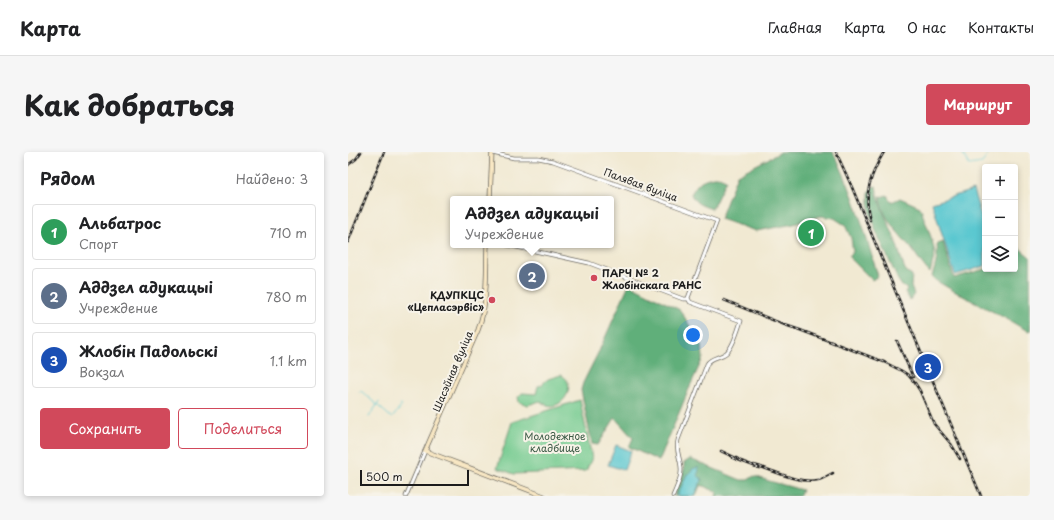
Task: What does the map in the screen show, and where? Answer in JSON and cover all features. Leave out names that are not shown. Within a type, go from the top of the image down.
[{"type":"main road","name":"Палявая вуліца","points":[[488,152],[492,153]]},
{"type":"main road","points":[[490,196],[492,153]]},
{"type":"main road","name":"Шасэйная вуліца","points":[[426,451],[483,315],[487,248]]},
{"type":"main road","points":[[426,451],[544,496]]},
{"type":"street","name":"Палявая вуліца","points":[[492,153],[514,158],[538,158],[553,161],[717,221],[688,298]]},
{"type":"street","points":[[521,248],[589,263],[683,299],[687,300],[688,298],[690,302],[741,321],[728,351],[723,355],[709,360],[707,364],[678,440],[677,447],[681,472],[672,496]]},
{"type":"street","name":"Шасэйная вуліца","points":[[406,496],[426,451]]},
{"type":"green space","points":[[781,152],[833,152],[853,197],[878,276],[872,280],[849,257],[853,252],[851,238],[845,225],[834,218],[821,216],[794,224],[756,231],[720,219],[737,175]]},
{"type":"green space","points":[[713,177],[719,177],[726,180],[712,209],[702,206],[691,194],[699,182]]},
{"type":"green space","points":[[876,186],[880,204],[895,239],[906,272],[912,275],[911,287],[914,294],[910,300],[905,292],[907,289],[902,286],[898,280],[875,229],[870,214],[869,192],[872,187]]},
{"type":"green space","points":[[887,195],[891,202],[900,198],[920,207],[935,253],[930,273],[887,218],[881,205],[880,197]]},
{"type":"green space","points":[[943,242],[954,278],[982,270],[982,272],[1018,272],[1019,248],[1030,257],[1030,331],[935,280],[932,276],[935,268],[937,244]]},
{"type":"green space","points":[[629,284],[680,310],[702,345],[703,358],[659,461],[629,447],[633,438],[615,418],[598,445],[592,444],[581,390]]},
{"type":"green space","points":[[561,375],[566,379],[569,385],[565,398],[560,403],[547,405],[540,401],[528,405],[519,402],[518,397],[522,393],[536,394],[538,386],[548,379]]},
{"type":"green space","name":"Молодежное кладбище","points":[[580,400],[592,458],[586,471],[514,474],[497,468],[512,422]]},
{"type":"green space","points":[[690,459],[741,480],[748,480],[754,476],[802,490],[799,496],[716,496],[717,492],[701,485],[696,496],[674,496],[684,470],[684,463]]},
{"type":"water","points":[[973,190],[982,218],[982,267],[955,275],[932,203]]},
{"type":"water","points":[[616,445],[631,451],[624,470],[608,465]]},
{"type":"water","points":[[698,467],[699,471],[697,475],[702,481],[694,496],[677,496],[687,474],[690,473],[692,469]]},
{"type":"waterway","points":[[962,152],[969,165],[982,163],[990,152]]},
{"type":"waterway","points":[[359,392],[361,391],[392,418],[401,407],[401,404]]},
{"type":"waterway","points":[[369,417],[379,402]]},
{"type":"railway","points":[[348,165],[356,159],[361,152]]},
{"type":"railway","points":[[348,242],[384,152]]},
{"type":"railway","points":[[836,152],[981,496]]},
{"type":"railway","points":[[870,220],[867,202],[868,193],[875,168],[884,152]]},
{"type":"railway","points":[[724,300],[785,325],[884,362],[908,375],[920,391],[934,424],[951,444],[960,459]]},
{"type":"railway","points":[[897,341],[913,377]]},
{"type":"railway","points":[[721,451],[738,459]]},
{"type":"railway","points":[[733,458],[759,468]]},
{"type":"railway","points":[[754,465],[786,476],[810,481],[822,479],[833,473]]},
{"type":"place","name":"Альбатрос","points":[[811,233]]},
{"type":"place","name":"Аддзел адукацыі","points":[[532,276]]},
{"type":"place","name":"ПАРЧ № 2 Жлобінскага РАНС","points":[[594,278]]},
{"type":"place","name":"КДУПКЦС «Цепласэрвіс»","points":[[492,300]]},
{"type":"place","name":"Жлобін Падольскі","points":[[928,367]]}]
